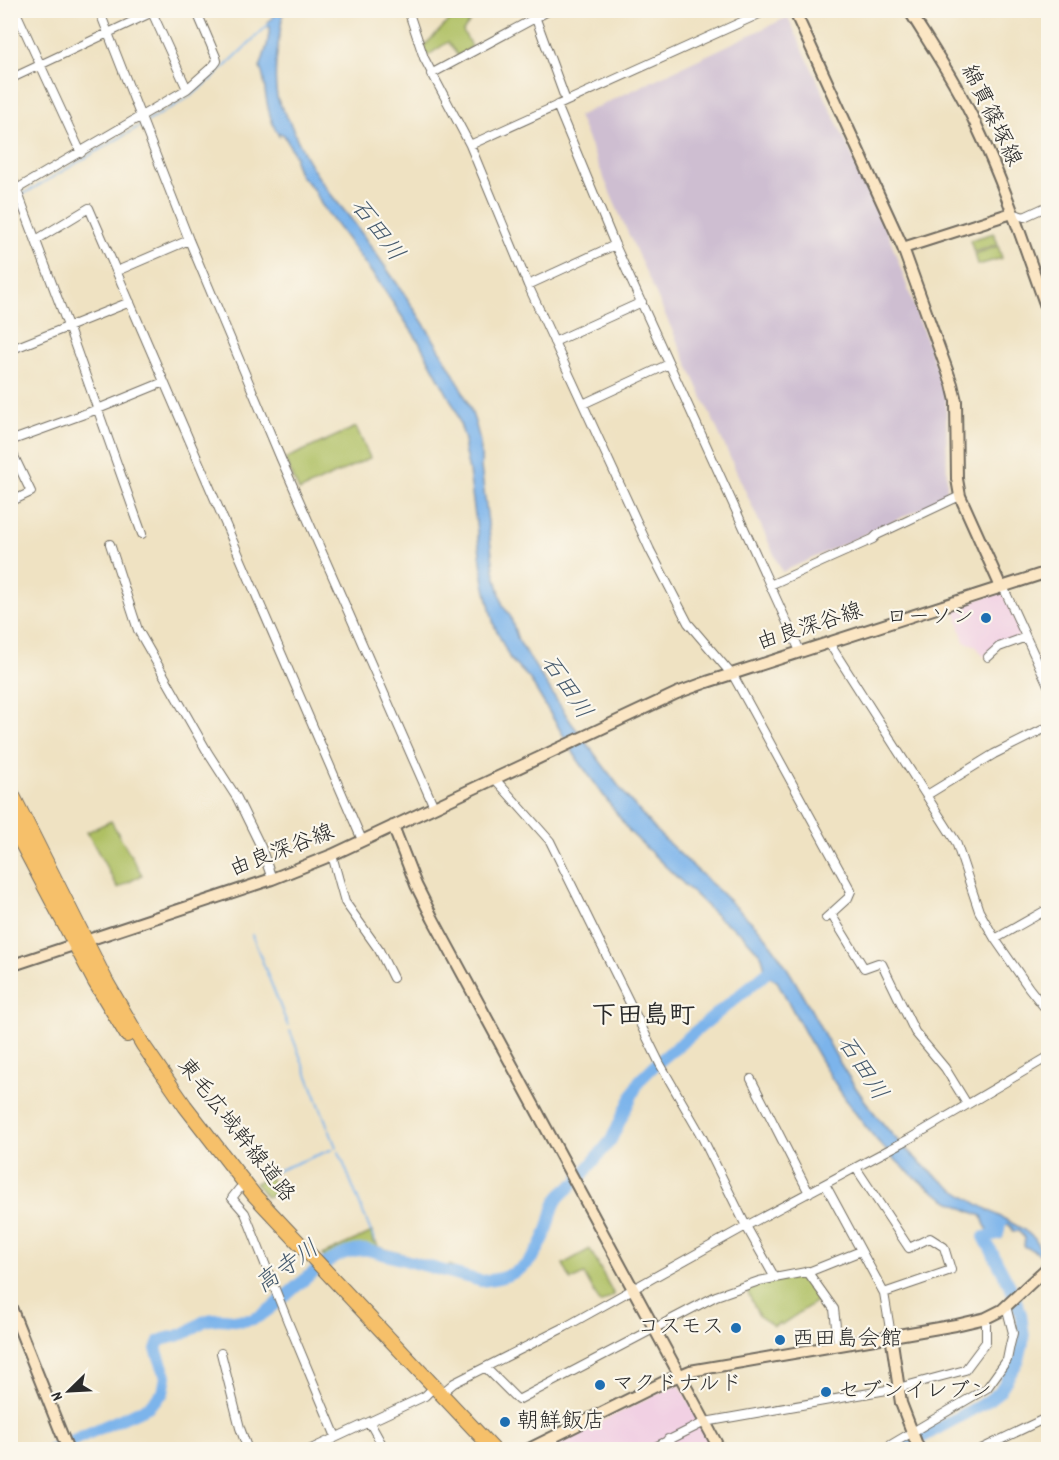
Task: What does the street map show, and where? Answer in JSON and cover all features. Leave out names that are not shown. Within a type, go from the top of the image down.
[{"type":"highway","name":"東毛広域幹線道路","points":[[12,796],[113,1015],[178,1110],[239,1189],[435,1392],[494,1449]]},
{"type":"highway","name":"東毛広域幹線道路","points":[[10,820],[122,1010],[185,1107],[318,1269]]},
{"type":"highway","name":"東毛広域幹線道路","points":[[435,1392],[483,1449]]},
{"type":"main road","points":[[794,10],[903,248],[952,384],[956,401],[957,479],[960,496],[1001,587]]},
{"type":"main road","name":"綿貫篠塚線","points":[[909,10],[967,106],[1012,213],[1048,312]]},
{"type":"main road","points":[[903,248],[1012,213]]},
{"type":"main road","name":"由良深谷線","points":[[10,966],[272,879],[332,855],[677,693],[732,673],[1048,572]]},
{"type":"main road","points":[[393,826],[432,920],[720,1449]]},
{"type":"main road","points":[[527,1449],[681,1375],[704,1368],[986,1318],[1021,1294],[1048,1267]]},
{"type":"main road","points":[[10,1305],[68,1449]]},
{"type":"main road","points":[[891,1335],[898,1388],[911,1433],[919,1449]]},
{"type":"street","points":[[15,10],[81,153]]},
{"type":"street","points":[[99,10],[189,240],[280,459],[434,807]]},
{"type":"street","points":[[14,191],[143,121],[187,89],[217,61],[196,10]]},
{"type":"street","points":[[408,10],[418,45],[431,74],[470,145],[528,285],[650,550],[688,623],[732,673],[850,891],[848,898],[828,916],[864,968],[878,963],[882,964],[915,1032],[945,1068],[967,1104]]},
{"type":"street","points":[[431,74],[550,10]]},
{"type":"street","points":[[470,145],[768,10]]},
{"type":"street","points":[[10,79],[154,11],[187,89]]},
{"type":"street","points":[[536,19],[566,100]]},
{"type":"street","points":[[557,105],[615,245],[800,651]]},
{"type":"street","points":[[10,172],[14,191],[36,240],[142,534]]},
{"type":"street","points":[[1012,213],[1024,218],[1048,206]]},
{"type":"street","points":[[36,240],[89,208],[362,840]]},
{"type":"street","points":[[117,271],[189,240]]},
{"type":"street","points":[[528,285],[615,245]]},
{"type":"street","points":[[10,350],[130,302]]},
{"type":"street","points":[[554,342],[642,303]]},
{"type":"street","points":[[583,405],[669,364]]},
{"type":"street","points":[[10,441],[98,410],[164,382]]},
{"type":"street","points":[[10,448],[32,492],[10,502]]},
{"type":"street","points":[[770,585],[873,539],[877,535],[960,496]]},
{"type":"street","points":[[110,543],[138,630],[208,753],[237,798],[261,847],[272,879]]},
{"type":"street","points":[[1001,587],[1005,591],[1048,685]]},
{"type":"street","points":[[988,657],[999,647],[1026,637]]},
{"type":"street","points":[[829,643],[956,842],[976,904],[995,939],[1048,1012]]},
{"type":"street","points":[[927,795],[994,754],[1048,728]]},
{"type":"street","points":[[495,779],[550,841],[659,1061],[702,1137],[746,1226],[775,1278]]},
{"type":"street","points":[[332,855],[345,902],[379,950],[393,978]]},
{"type":"street","points":[[995,939],[1048,909]]},
{"type":"street","points":[[309,1449],[486,1368],[909,1139],[1048,1057]]},
{"type":"street","points":[[751,1079],[809,1193]]},
{"type":"street","points":[[856,1168],[909,1248],[930,1238],[944,1248],[951,1270],[884,1293]]},
{"type":"street","points":[[825,1184],[884,1293],[891,1335]]},
{"type":"street","points":[[239,1189],[232,1198],[245,1213],[336,1437]]},
{"type":"street","points":[[486,1368],[518,1400],[716,1296],[807,1271],[861,1251]]},
{"type":"street","points":[[807,1271],[834,1309],[838,1344]]},
{"type":"street","points":[[882,1449],[987,1388],[1007,1360],[1013,1333],[1006,1306]]},
{"type":"street","points":[[649,1449],[705,1422],[898,1388],[964,1370],[986,1342],[986,1318]]},
{"type":"street","points":[[221,1353],[237,1418],[248,1449]]},
{"type":"street","points":[[979,1449],[1048,1416]]},
{"type":"street","points":[[370,1422],[385,1449]]},
{"type":"street","points":[[551,1438],[560,1449]]},
{"type":"street","points":[[668,1439],[674,1449]]},
{"type":"shaded area","points":[[788,17],[888,233],[946,395],[947,497],[782,572],[614,202],[578,116]]},
{"type":"shaded area","name":"ローソン","points":[[1002,592],[1023,635],[997,646],[984,657],[975,645],[964,642],[954,606]]},
{"type":"shaded area","points":[[677,1384],[681,1387],[715,1450],[544,1450]]},
{"type":"green space","points":[[459,11],[478,11],[463,31],[472,47],[458,56],[448,42],[427,56],[423,47]]},
{"type":"green space","points":[[994,233],[998,244],[974,252],[970,240]]},
{"type":"green space","points":[[998,246],[1002,258],[978,265],[975,254]]},
{"type":"green space","points":[[356,427],[370,458],[299,491],[285,459]]},
{"type":"green space","points":[[111,821],[142,875],[118,888],[87,832]]},
{"type":"green space","points":[[270,1177],[277,1193],[267,1197],[255,1183]]},
{"type":"green space","points":[[372,1232],[373,1242],[376,1242],[378,1247],[446,1267],[450,1265],[453,1271],[366,1247],[346,1250],[327,1260],[322,1255]]},
{"type":"green space","points":[[590,1249],[614,1295],[600,1303],[584,1274],[571,1280],[563,1264]]},
{"type":"green space","points":[[805,1275],[821,1298],[781,1325],[780,1323],[774,1326],[759,1316],[745,1287]]},
{"type":"water","points":[[273,11],[283,11],[276,65],[277,97],[280,105],[312,168],[401,289],[451,369],[471,410],[479,438],[494,570],[503,606],[510,615],[518,640],[570,721],[626,796],[660,835],[760,930],[772,945],[840,1063],[888,1130],[917,1160],[949,1186],[1024,1230],[1035,1239],[1040,1250],[1048,1254],[1048,1258],[1024,1246],[1025,1238],[1018,1231],[1013,1232],[1007,1224],[1002,1226],[1004,1230],[1002,1238],[991,1233],[986,1228],[982,1216],[946,1199],[914,1177],[885,1149],[836,1085],[777,981],[770,977],[765,969],[762,956],[741,933],[720,919],[630,832],[578,760],[529,678],[510,659],[494,625],[484,583],[464,448],[465,440],[456,410],[419,342],[383,288],[321,204],[312,188],[300,176],[295,156],[284,135],[280,133],[279,136],[272,122],[260,68],[267,46],[270,27],[268,22],[273,17]]},
{"type":"waterway","points":[[10,202],[191,96],[269,24]]},
{"type":"waterway","points":[[252,935],[288,1026]]},
{"type":"waterway","name":"高寺川","points":[[579,1179],[611,1140],[639,1081],[656,1064],[776,965]]},
{"type":"waterway","points":[[290,1031],[336,1147]]},
{"type":"waterway","points":[[274,1172],[333,1149]]},
{"type":"waterway","points":[[339,1152],[371,1232]]},
{"type":"waterway","name":"高寺川","points":[[51,1450],[148,1407],[163,1393],[166,1376],[156,1349],[159,1341],[182,1334],[212,1319],[239,1321],[260,1316],[311,1274],[338,1256],[353,1251],[368,1250],[481,1281],[515,1273],[537,1252],[548,1227],[554,1205],[572,1185]]},
{"type":"waterway","points":[[899,1450],[986,1402],[999,1392],[1019,1360],[1024,1338],[1021,1314],[1010,1286],[984,1237],[998,1234],[1000,1224]]},
{"type":"waterway","points":[[372,1234],[375,1242]]},
{"type":"place","name":"ローソン","points":[[986,618]]},
{"type":"place","name":"コスモス","points":[[736,1328]]},
{"type":"place","name":"西田島会館","points":[[780,1340]]},
{"type":"place","name":"マクドナルド","points":[[600,1385]]},
{"type":"place","name":"セブンイレブン","points":[[826,1392]]},
{"type":"place","name":"朝鮮飯店","points":[[505,1422]]},
{"type":"district","name":"下田島町","points":[[643,1017]]},
{"type":"water label","name":"石田川","points":[[376,231]]},
{"type":"water label","name":"石田川","points":[[565,688]]},
{"type":"water label","name":"石田川","points":[[861,1069]]}]
